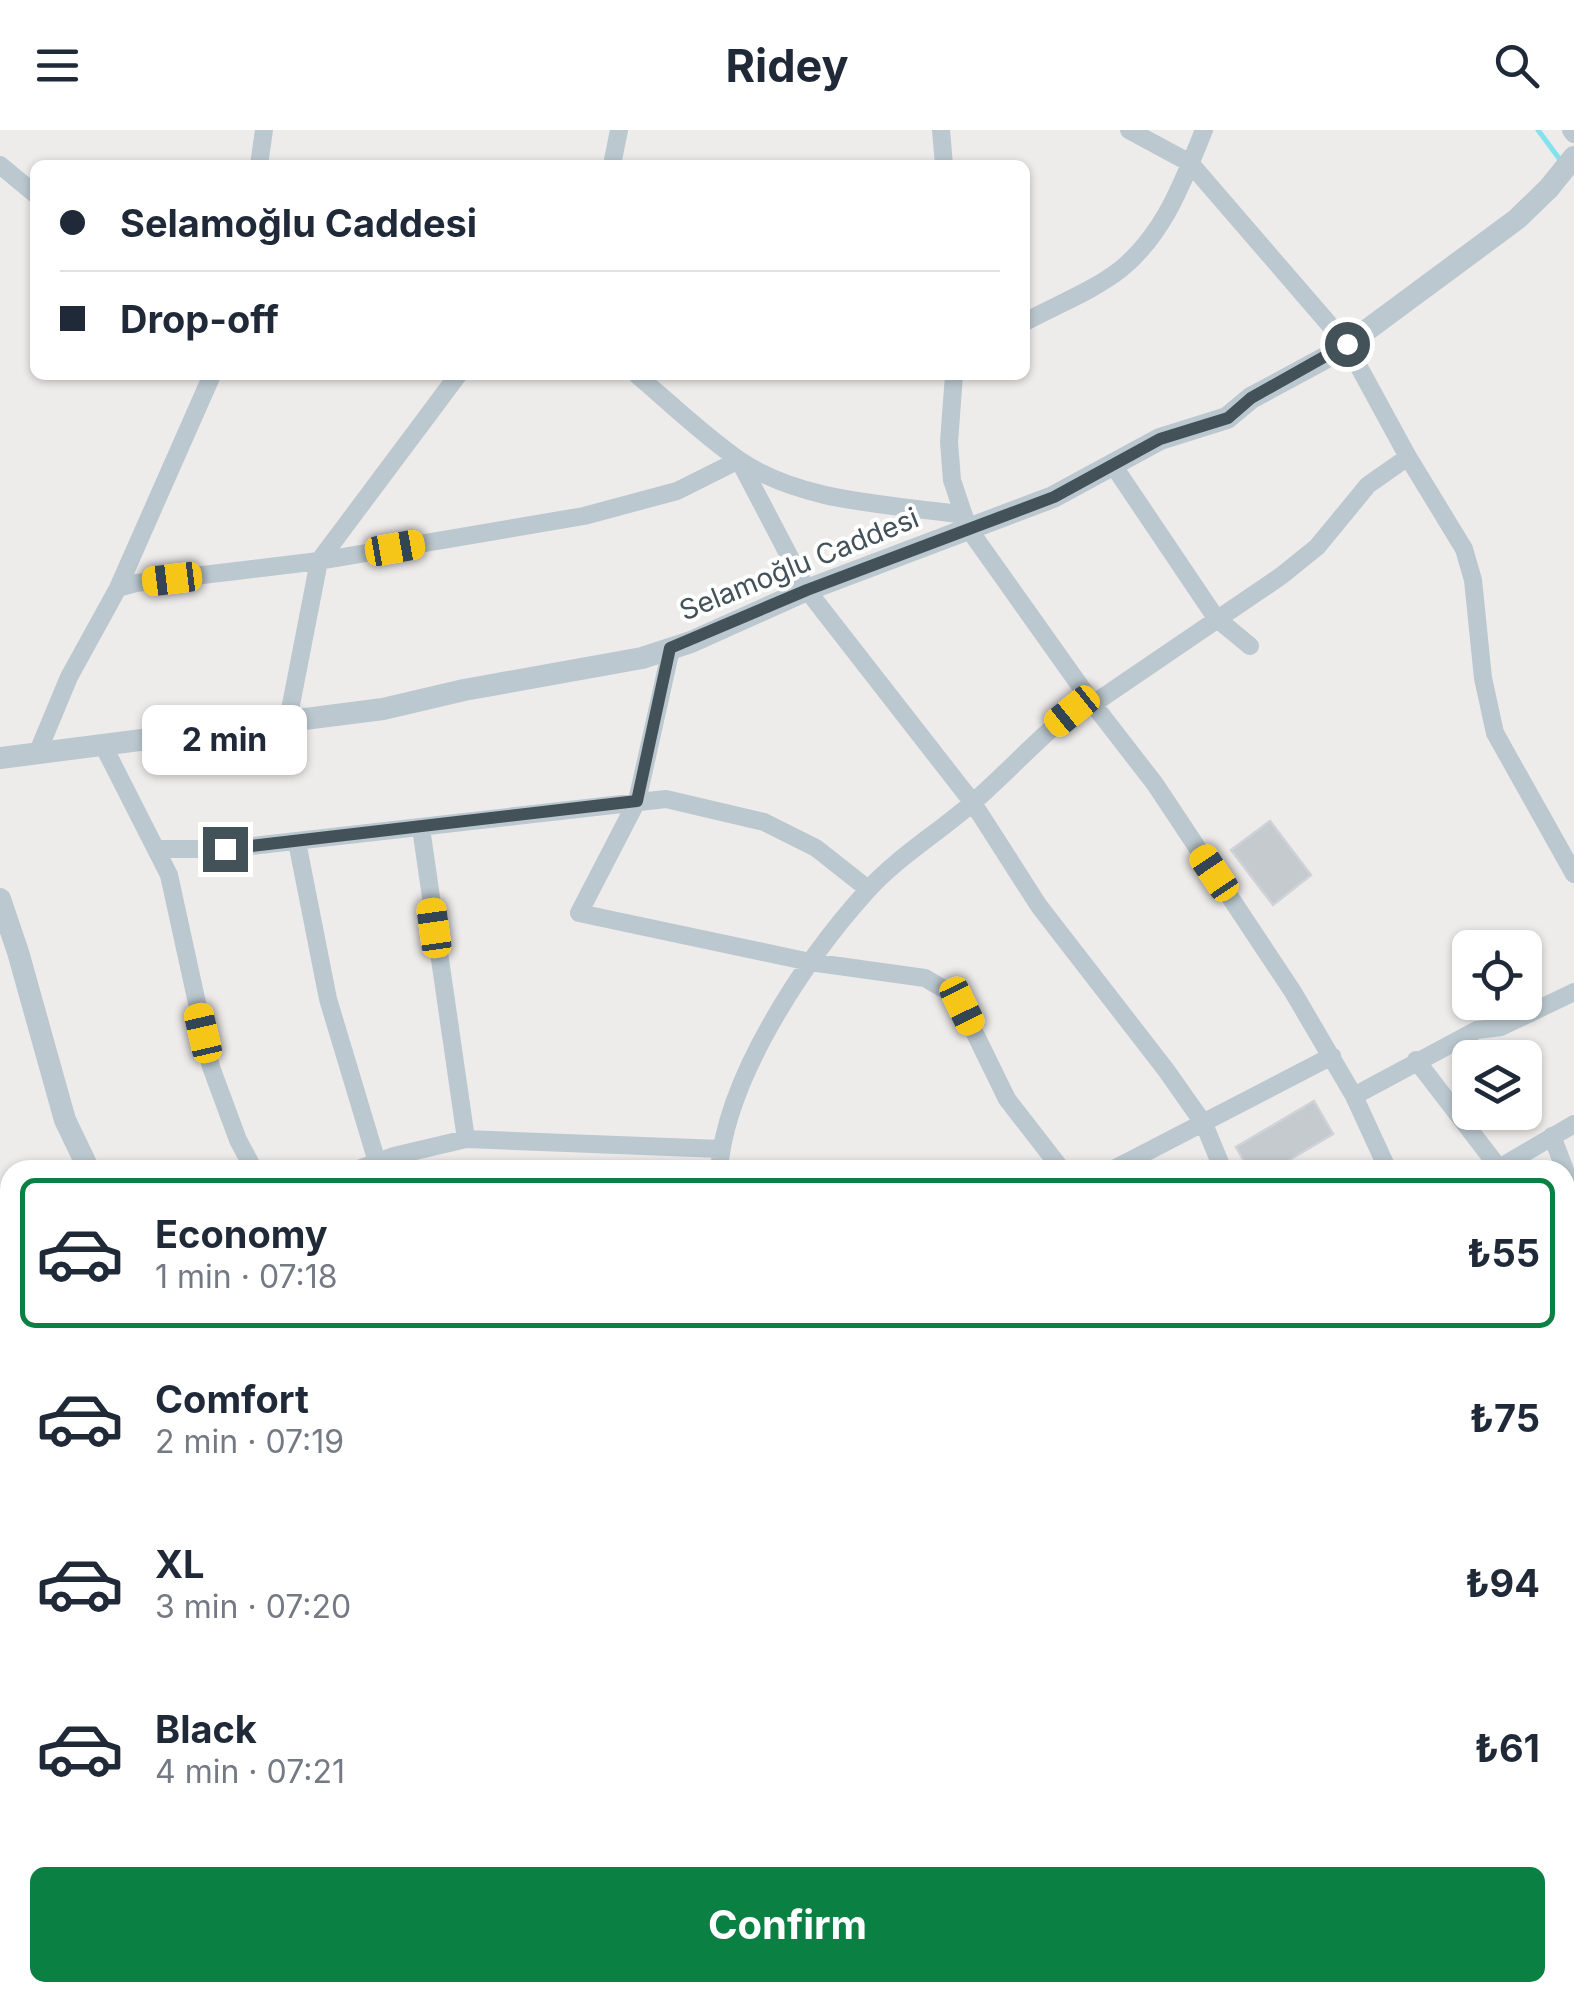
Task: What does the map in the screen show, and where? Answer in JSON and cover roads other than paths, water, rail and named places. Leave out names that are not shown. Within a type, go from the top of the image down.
[{"type":"street","points":[[260,160],[264,130]]},
{"type":"street","points":[[613,160],[619,130]]},
{"type":"street","points":[[940,130],[943,160]]},
{"type":"street","points":[[1128,130],[1190,163],[1347,344],[1408,457],[1464,549],[1495,733],[1574,874]]},
{"type":"street","points":[[1030,319],[1118,272],[1140,252],[1163,221],[1204,130]]},
{"type":"street","name":"Selamoğlu Caddesi","points":[[0,758],[383,709],[642,658],[670,648],[966,522],[1054,497],[1160,439],[1228,418],[1251,398],[1347,344],[1517,218],[1550,188],[1574,157]]},
{"type":"street","points":[[0,166],[30,190]]},
{"type":"street","points":[[36,754],[69,677],[118,588],[210,380]]},
{"type":"street","points":[[288,720],[319,561],[454,380]]},
{"type":"street","points":[[642,380],[739,460],[784,483],[966,522]]},
{"type":"street","points":[[954,380],[949,442],[952,480],[966,522],[1093,704],[1155,784],[1332,1056],[1383,1160]]},
{"type":"street","points":[[719,1160],[734,1104],[772,1022],[810,962],[868,889],[973,802],[1072,711],[1093,704],[1216,618],[1246,602],[1317,547],[1368,485],[1408,457]]},
{"type":"street","points":[[118,588],[319,561],[584,516],[677,491],[739,460]]},
{"type":"street","points":[[739,460],[807,590],[973,802],[1039,906],[1204,1124],[1219,1160]]},
{"type":"street","points":[[1113,465],[1216,618],[1250,646]]},
{"type":"street","points":[[670,648],[637,801],[579,914],[810,962],[925,978],[962,1006],[1006,1099],[1054,1160]]},
{"type":"street","points":[[104,747],[169,875],[212,1067],[249,1160]]},
{"type":"street","points":[[157,849],[225,849],[297,842],[666,799],[764,822],[816,848],[868,889]]},
{"type":"street","points":[[421,828],[466,1139]]},
{"type":"street","points":[[297,842],[328,999],[375,1160]]},
{"type":"street","points":[[0,899],[64,1120],[84,1160]]},
{"type":"street","points":[[1354,1096],[1477,1030],[1527,1016],[1574,992]]},
{"type":"street","points":[[1132,1160],[1332,1056]]},
{"type":"street","points":[[1416,1060],[1490,1160]]},
{"type":"street","points":[[1512,1160],[1574,1124]]},
{"type":"street","points":[[1552,1136],[1561,1160]]},
{"type":"street","points":[[384,1160],[466,1139],[720,1149]]},
{"type":"waterway","points":[[1538,130],[1561,161]]}]
